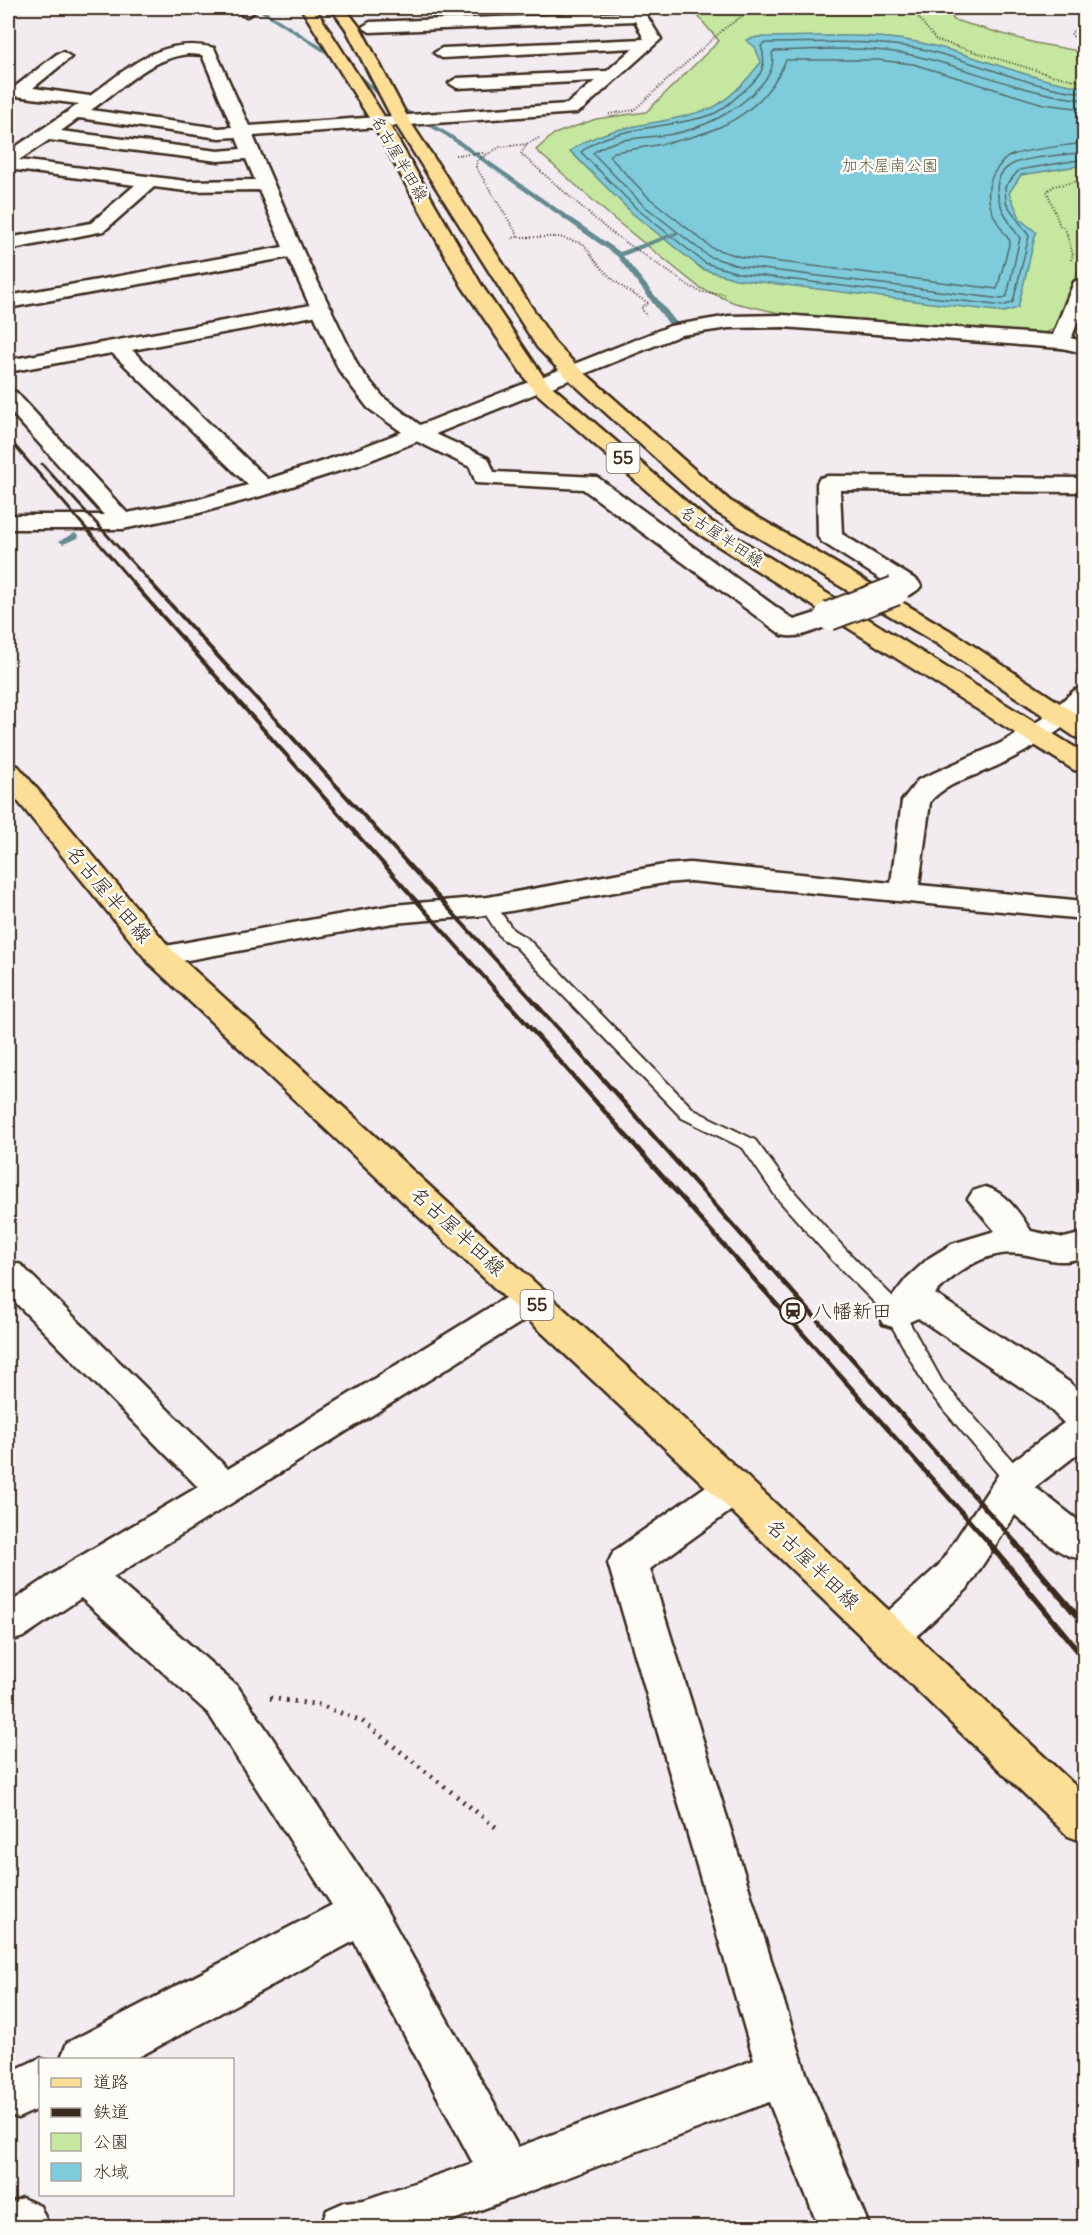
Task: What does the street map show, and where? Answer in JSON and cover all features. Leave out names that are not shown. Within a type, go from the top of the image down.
[{"type":"main road","name":"名古屋半田線","points":[[308,8],[379,121],[472,286],[540,386],[696,522],[1084,764]]},
{"type":"main road","name":"名古屋半田線","points":[[338,8],[352,29],[401,120],[547,347],[571,371],[722,506],[945,638],[1073,725]]},
{"type":"main road","name":"名古屋半田線","points":[[9,776],[160,956],[733,1488],[1084,1822]]},
{"type":"street","points":[[420,8],[473,114]]},
{"type":"street","points":[[76,113],[219,133],[570,109],[577,106],[650,43],[653,34],[638,12],[370,27]]},
{"type":"street","points":[[442,53],[650,43]]},
{"type":"street","points":[[8,162],[94,102],[136,66],[171,51],[208,51],[294,251],[349,370],[362,388],[388,413],[418,433],[480,464],[484,478],[590,482],[791,630],[909,586],[830,537],[828,483],[1084,485]]},
{"type":"street","points":[[14,90],[63,57]]},
{"type":"street","points":[[115,63],[136,66]]},
{"type":"street","points":[[457,83],[610,76]]},
{"type":"street","points":[[14,90],[94,102]]},
{"type":"street","points":[[45,134],[218,156],[252,153]]},
{"type":"street","points":[[8,162],[186,186],[265,185]]},
{"type":"street","points":[[8,244],[97,227],[149,182]]},
{"type":"street","points":[[8,302],[294,251]]},
{"type":"street","points":[[1060,342],[1084,282]]},
{"type":"street","points":[[8,366],[322,309]]},
{"type":"street","points":[[8,522],[80,524],[123,522],[179,512],[264,488],[311,474],[540,386],[571,371],[677,330],[729,322],[783,321],[1060,342],[1084,347]]},
{"type":"street","points":[[116,346],[264,488]]},
{"type":"street","points":[[8,397],[123,522]]},
{"type":"street","points":[[904,891],[916,801],[928,786],[1037,736],[1073,725],[1084,696]]},
{"type":"street","points":[[160,956],[393,914],[488,906],[664,874],[690,872],[1084,910]]},
{"type":"street","points":[[985,1199],[1005,1219],[1020,1241]]},
{"type":"street","points":[[1078,1252],[1020,1241],[994,1241],[966,1252],[936,1271],[905,1306],[1056,1392],[1084,1419]]},
{"type":"street","points":[[8,1277],[225,1490]]},
{"type":"street","points":[[8,1625],[83,1575],[225,1490],[531,1299]]},
{"type":"street","points":[[889,1636],[953,1577],[1013,1484],[1084,1428]]},
{"type":"street","points":[[1013,1484],[1078,1543],[1084,1541]]},
{"type":"street","points":[[733,1488],[628,1563],[782,2073],[845,2228]]},
{"type":"street","points":[[83,1575],[223,1700],[363,1912],[507,2176]]},
{"type":"street","points":[[88,2058],[363,1912]]},
{"type":"street","points":[[345,2228],[364,2226],[507,2176],[782,2073]]},
{"type":"lane","points":[[488,906],[507,934],[522,943],[688,1114],[709,1126],[739,1137],[748,1144],[784,1193],[905,1306],[936,1386],[1013,1484]]},
{"type":"path","points":[[603,114],[618,114],[634,110],[725,28],[754,8]]},
{"type":"path","points":[[911,8],[936,40],[1084,82]]},
{"type":"path","points":[[1084,21],[1071,33],[1074,38],[1084,41]]},
{"type":"path","points":[[454,155],[484,153],[509,144],[527,144],[543,136]]},
{"type":"path","points":[[527,144],[521,154],[608,230],[700,292],[728,294]]},
{"type":"path","points":[[484,153],[477,160],[477,167],[519,237]]},
{"type":"path","points":[[1069,265],[1073,255],[1065,228],[1060,226],[1047,191],[1054,186],[1084,180]]},
{"type":"path","points":[[509,238],[559,237],[584,244],[599,268],[625,291],[649,303],[641,307],[646,316]]},
{"type":"path","points":[[223,1700],[238,1696],[285,1698],[320,1705],[362,1721],[498,1829]]},
{"type":"green space","name":"加木屋南公園","points":[[691,8],[946,8],[954,20],[1035,43],[1084,52],[1084,198],[1076,210],[1084,239],[1084,256],[1055,329],[1036,336],[784,314],[735,303],[700,288],[614,219],[536,150],[554,134],[596,119],[646,112],[719,41]]},
{"type":"water","name":"加木屋南公園","points":[[857,36],[917,42],[1041,79],[1084,87],[1084,165],[1021,175],[1009,193],[1021,220],[1036,232],[1018,308],[1004,312],[736,279],[702,269],[633,214],[570,151],[584,142],[614,131],[676,118],[714,107],[740,87],[761,62],[755,47],[746,40],[757,37]]},
{"type":"waterway","points":[[258,8],[330,54],[391,103],[448,135],[619,255]]},
{"type":"waterway","points":[[619,255],[677,233]]},
{"type":"waterway","points":[[619,255],[674,325]]},
{"type":"waterway","points":[[63,541],[75,536]]},
{"type":"railway","points":[[8,438],[134,584]]},
{"type":"railway","points":[[42,464],[152,584]]},
{"type":"railway","points":[[133,583],[509,1005]]},
{"type":"railway","points":[[151,583],[537,1005]]},
{"type":"railway","points":[[508,1003],[990,1544]]},
{"type":"railway","points":[[535,1003],[1017,1544]]},
{"type":"railway","points":[[989,1543],[1084,1658]]},
{"type":"railway","points":[[1015,1543],[1084,1624]]},
{"type":"place","name":"八幡新田","points":[[793,1311]]}]
